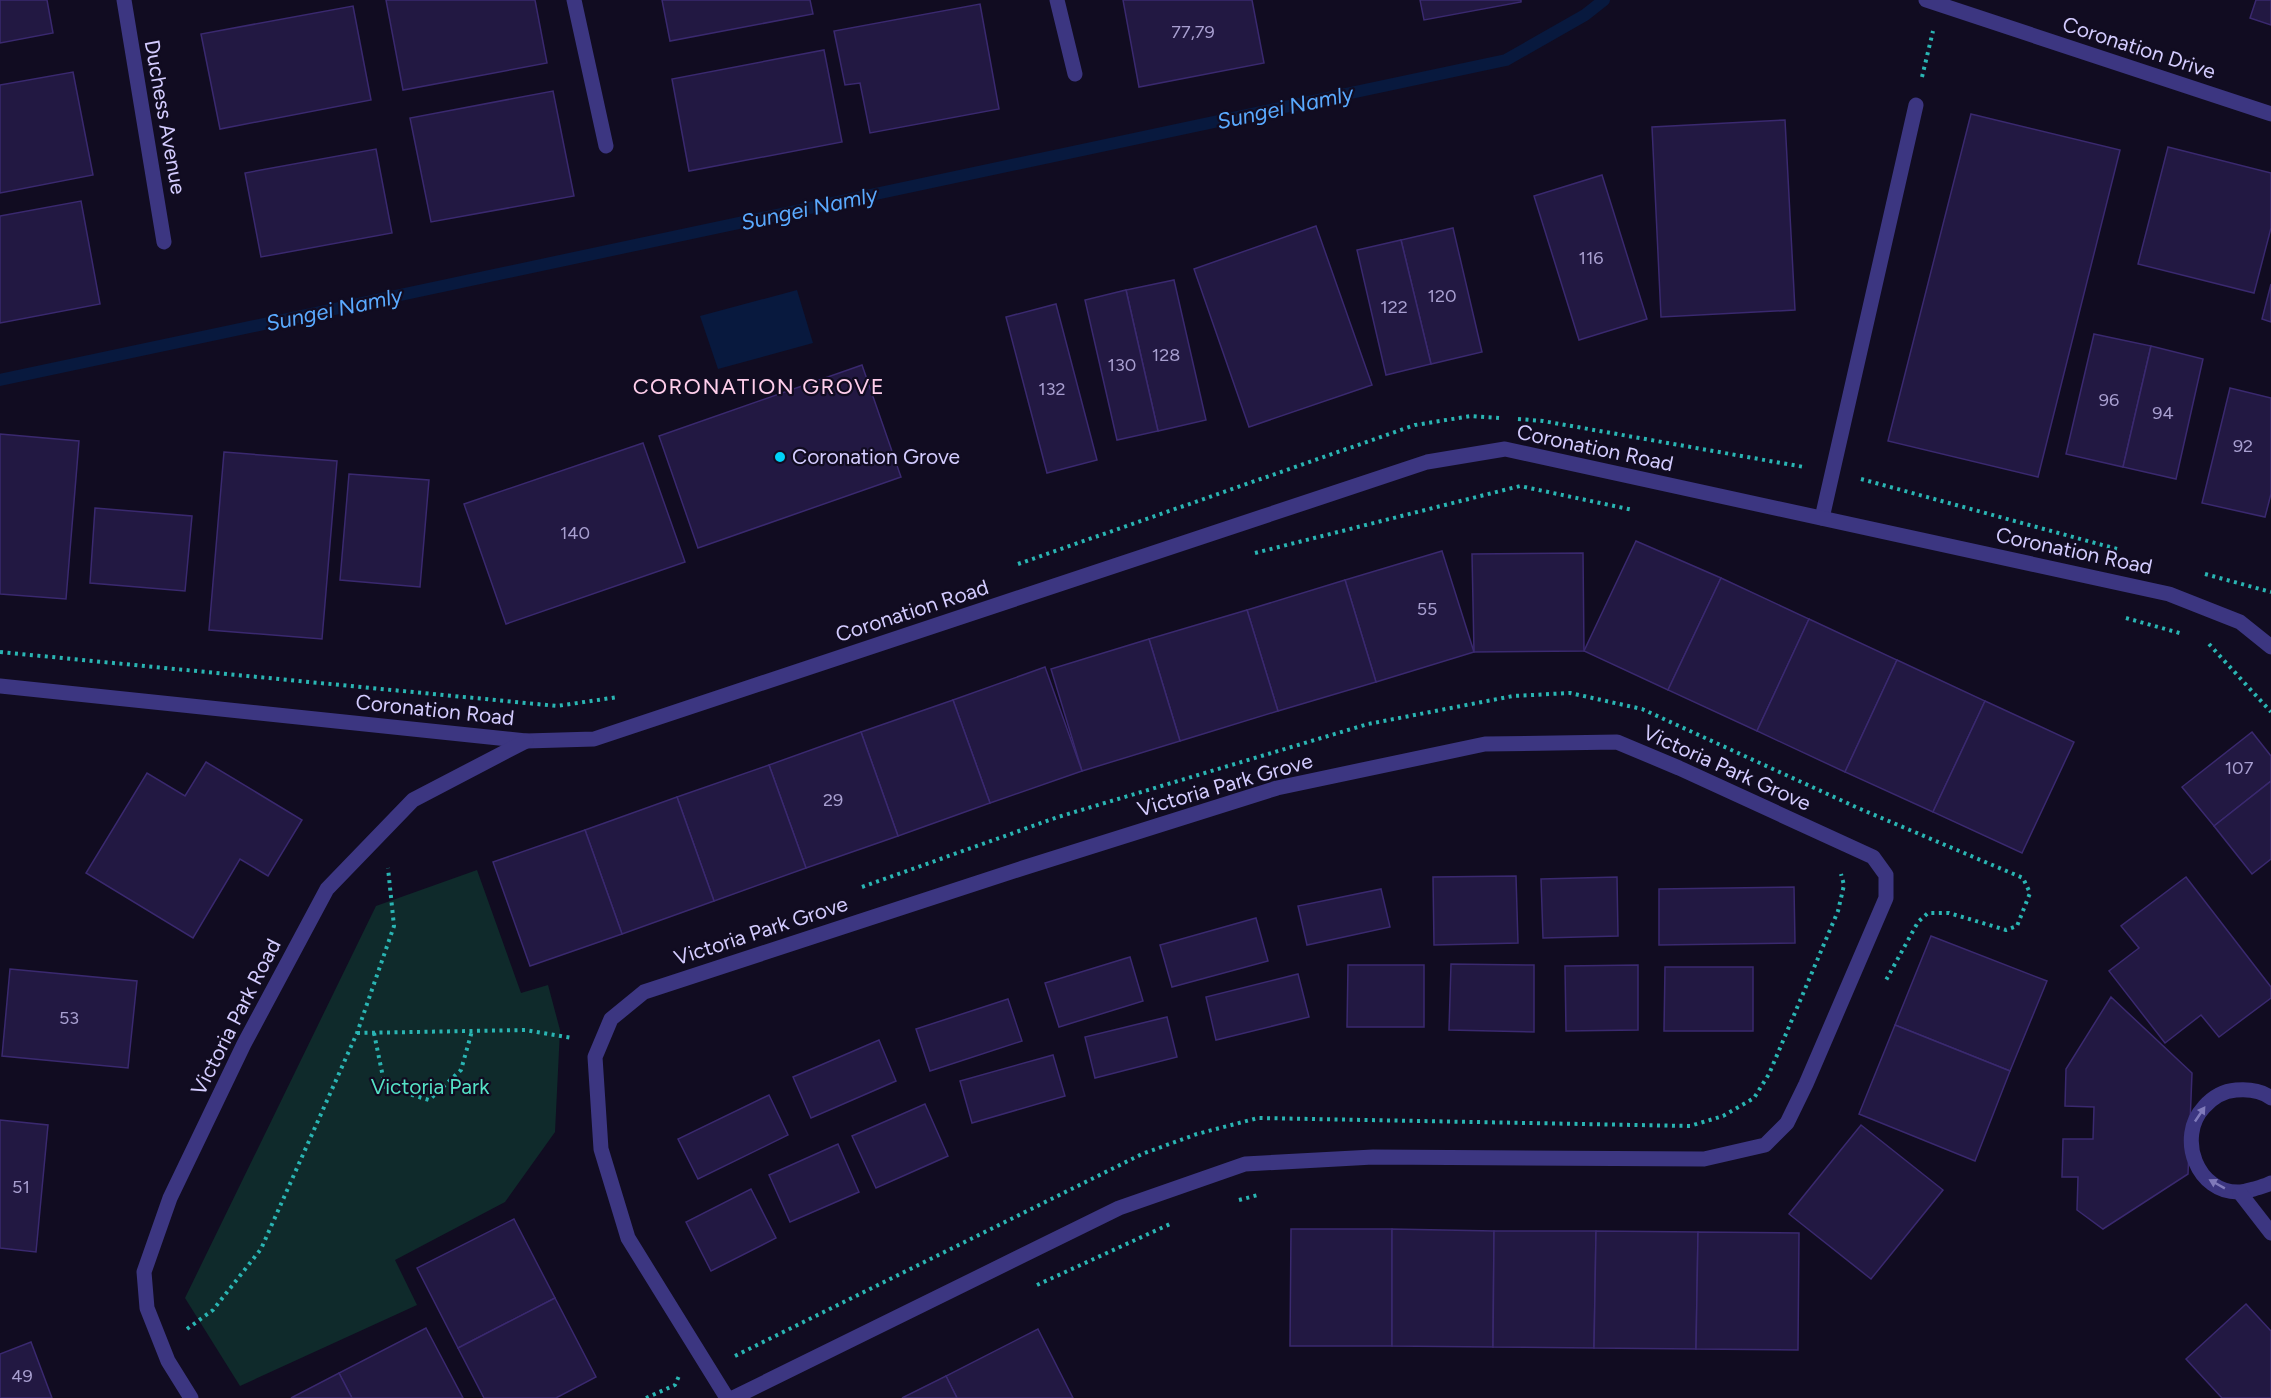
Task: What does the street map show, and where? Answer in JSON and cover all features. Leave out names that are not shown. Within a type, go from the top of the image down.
[{"type":"street","name":"Duchess Avenue","points":[[124,0],[164,242]]},
{"type":"street","points":[[574,0],[606,146]]},
{"type":"street","points":[[1058,0],[1075,74]]},
{"type":"street","name":"Coronation Drive","points":[[1933,2],[2271,114]]},
{"type":"street","points":[[1822,518],[1916,105]]},
{"type":"street","name":"Coronation Road","points":[[0,686],[526,741],[594,739],[1427,462],[1505,449],[2169,594],[2240,622],[2271,647]]},
{"type":"street","name":"Victoria Park Road","points":[[191,1398],[168,1361],[147,1308],[144,1272],[170,1198],[244,1044],[327,889],[413,800],[526,741]]},
{"type":"street","name":"Victoria Park Grove","points":[[727,1398],[628,1238],[601,1149],[595,1058],[611,1019],[644,992],[1277,788],[1485,744],[1617,742],[1873,857],[1886,875],[1886,898],[1806,1084],[1787,1123],[1765,1145],[1704,1159],[1373,1156],[1245,1164],[1119,1208],[733,1398]]},
{"type":"street","points":[[2271,1098],[2249,1089],[2229,1091],[2212,1099],[2199,1113],[2191,1131],[2191,1150],[2198,1168],[2209,1181],[2224,1189],[2240,1192],[2271,1183]]},
{"type":"street","points":[[2240,1192],[2271,1233]]},
{"type":"path","points":[[1916,105],[1933,2]]},
{"type":"path","points":[[1254,554],[1520,486],[1635,511]]},
{"type":"path","points":[[2119,615],[2184,634]]},
{"type":"path","points":[[2206,641],[2271,712]]},
{"type":"path","points":[[858,888],[1058,817],[1368,724],[1513,696],[1570,693],[1642,709],[1858,808],[2023,878],[2030,893],[2017,926],[2006,930],[1949,913],[1928,914],[1918,922],[1883,987]]},
{"type":"path","points":[[182,1333],[213,1310],[261,1249],[357,1033],[394,926],[387,860]]},
{"type":"path","points":[[646,1398],[1142,1154],[1197,1134],[1258,1118],[1690,1126],[1723,1116],[1754,1098],[1769,1074],[1838,911],[1844,885],[1840,873],[1832,868]]},
{"type":"path","points":[[357,1033],[525,1030],[582,1040]]},
{"type":"path","points":[[374,1033],[385,1087],[429,1100],[461,1070],[472,1031]]},
{"type":"path","points":[[1231,1202],[1263,1194]]},
{"type":"path","points":[[1028,1289],[1178,1220]]},
{"type":"path","points":[[675,1385],[682,1368]]},
{"type":"green space","name":"Victoria Park","points":[[477,870],[521,993],[548,985],[560,1030],[555,1132],[505,1202],[395,1260],[417,1305],[240,1386],[185,1298],[376,906]]},
{"type":"water","points":[[797,290],[813,343],[718,369],[700,316]]},
{"type":"building","points":[[0,0],[47,0],[53,33],[0,43]]},
{"type":"building","points":[[386,0],[535,0],[547,63],[403,90]]},
{"type":"building","points":[[662,0],[810,0],[813,14],[670,41]]},
{"type":"building","points":[[1123,0],[1252,0],[1264,63],[1139,87]]},
{"type":"building","points":[[1420,0],[1521,0],[1521,2],[1424,20]]},
{"type":"building","points":[[2256,0],[2271,0],[2271,25],[2250,18]]},
{"type":"building","points":[[980,4],[999,109],[870,133],[860,83],[845,85],[834,31]]},
{"type":"building","points":[[353,6],[371,100],[220,129],[201,34]]},
{"type":"building","points":[[824,50],[842,142],[689,171],[672,79]]},
{"type":"building","points":[[73,72],[93,175],[0,193],[0,85]]},
{"type":"building","points":[[553,91],[574,196],[431,222],[410,118]]},
{"type":"building","points":[[1971,114],[2120,150],[2038,477],[1888,441]]},
{"type":"building","points":[[1785,120],[1795,310],[1661,317],[1652,127]]},
{"type":"building","points":[[2168,147],[2271,173],[2271,228],[2254,293],[2138,264]]},
{"type":"building","points":[[376,149],[392,233],[261,257],[245,173]]},
{"type":"building","points":[[1602,175],[1647,319],[1579,340],[1534,196]]},
{"type":"building","points":[[81,201],[100,304],[0,323],[0,216]]},
{"type":"building","points":[[1316,226],[1372,385],[1249,427],[1194,269]]},
{"type":"building","points":[[1453,228],[1482,352],[1431,364],[1401,240]]},
{"type":"building","points":[[1401,240],[1431,364],[1386,375],[1357,250]]},
{"type":"building","points":[[1174,280],[1206,420],[1158,431],[1126,290]]},
{"type":"building","points":[[2271,284],[2271,322],[2262,319]]},
{"type":"building","points":[[1126,290],[1158,431],[1117,440],[1085,300]]},
{"type":"building","points":[[1056,304],[1097,460],[1047,473],[1006,317]]},
{"type":"building","points":[[2094,334],[2151,346],[2123,467],[2066,454]]},
{"type":"building","points":[[2151,346],[2203,359],[2176,479],[2123,467]]},
{"type":"building","name":"Coronation Grove","points":[[862,365],[901,477],[698,548],[659,436]]},
{"type":"building","points":[[2230,388],[2271,398],[2271,494],[2265,517],[2202,503]]},
{"type":"building","points":[[0,434],[79,441],[66,599],[0,594]]},
{"type":"building","name":"Coronation Grove","points":[[643,443],[685,562],[506,624],[464,504]]},
{"type":"building","points":[[224,452],[337,461],[322,639],[209,630]]},
{"type":"building","points":[[349,474],[429,480],[420,587],[340,580]]},
{"type":"building","points":[[95,508],[192,516],[185,591],[90,583]]},
{"type":"building","points":[[1636,541],[1721,578],[1668,690],[1584,651]]},
{"type":"building","points":[[1442,551],[1474,652],[1376,682],[1345,580]]},
{"type":"building","points":[[1583,553],[1584,651],[1474,652],[1472,554]]},
{"type":"building","points":[[1721,578],[1809,619],[1757,731],[1668,690]]},
{"type":"building","points":[[1345,580],[1376,682],[1278,711],[1247,610]]},
{"type":"building","points":[[1247,610],[1278,711],[1180,741],[1149,639]]},
{"type":"building","points":[[1809,619],[1897,660],[1845,772],[1757,731]]},
{"type":"building","points":[[1149,639],[1180,741],[1082,771],[1051,669]]},
{"type":"building","points":[[1897,660],[1985,701],[1933,812],[1845,772]]},
{"type":"building","points":[[1045,667],[1082,771],[990,803],[953,700]]},
{"type":"building","points":[[953,700],[990,803],[898,836],[861,732]]},
{"type":"building","points":[[1985,701],[2074,742],[2022,853],[1933,812]]},
{"type":"building","points":[[861,732],[898,836],[806,868],[769,765]]},
{"type":"building","points":[[2252,732],[2271,756],[2271,781],[2214,826],[2182,787]]},
{"type":"building","points":[[206,762],[302,820],[268,876],[240,859],[193,938],[86,873],[147,773],[185,796]]},
{"type":"building","points":[[769,765],[806,868],[714,901],[677,797]]},
{"type":"building","points":[[2271,781],[2271,859],[2252,874],[2214,826]]},
{"type":"building","points":[[677,797],[714,901],[622,934],[585,830]]},
{"type":"building","points":[[585,830],[622,934],[530,966],[493,862]]},
{"type":"building","points":[[1516,876],[1518,943],[1434,945],[1433,877]]},
{"type":"building","points":[[1617,877],[1618,936],[1543,938],[1541,879]]},
{"type":"building","points":[[2186,877],[2271,987],[2271,998],[2219,1037],[2201,1015],[2165,1043],[2109,971],[2139,948],[2121,926]]},
{"type":"building","points":[[1794,887],[1795,943],[1659,945],[1659,889]]},
{"type":"building","points":[[1381,889],[1390,927],[1307,945],[1298,906]]},
{"type":"building","points":[[1256,918],[1268,961],[1172,987],[1160,945]]},
{"type":"building","points":[[1931,936],[2047,981],[2010,1071],[1895,1025]]},
{"type":"building","points":[[1130,957],[1143,1001],[1059,1027],[1045,983]]},
{"type":"building","points":[[1451,964],[1534,965],[1534,1032],[1449,1030]]},
{"type":"building","points":[[1348,965],[1424,965],[1424,1027],[1347,1027]]},
{"type":"building","points":[[1638,965],[1638,1030],[1566,1031],[1565,966]]},
{"type":"building","points":[[1665,967],[1753,967],[1753,1031],[1664,1031]]},
{"type":"building","points":[[10,969],[137,981],[128,1068],[2,1056]]},
{"type":"building","points":[[1298,974],[1309,1017],[1216,1040],[1206,997]]},
{"type":"building","points":[[2111,997],[2192,1073],[2188,1174],[2103,1229],[2077,1210],[2078,1177],[2062,1177],[2063,1139],[2093,1139],[2094,1107],[2065,1106],[2066,1069]]},
{"type":"building","points":[[1008,999],[1022,1041],[930,1071],[916,1029]]},
{"type":"building","points":[[1167,1017],[1177,1057],[1095,1078],[1085,1037]]},
{"type":"building","points":[[1895,1025],[2010,1071],[1975,1161],[1859,1114]]},
{"type":"building","points":[[879,1040],[896,1081],[811,1118],[793,1077]]},
{"type":"building","points":[[1053,1055],[1065,1096],[972,1123],[960,1081]]},
{"type":"building","points":[[769,1095],[788,1135],[698,1179],[678,1139]]},
{"type":"building","points":[[925,1104],[948,1156],[876,1188],[852,1136]]},
{"type":"building","points":[[0,1120],[48,1125],[36,1252],[0,1248]]},
{"type":"building","points":[[1861,1125],[1943,1190],[1871,1279],[1789,1214]]},
{"type":"building","points":[[838,1144],[859,1192],[790,1222],[769,1175]]},
{"type":"building","points":[[751,1189],[776,1238],[711,1271],[686,1222]]},
{"type":"building","points":[[514,1219],[555,1298],[458,1348],[417,1268]]},
{"type":"building","points":[[1291,1229],[1392,1229],[1392,1346],[1290,1346]]},
{"type":"building","points":[[1392,1229],[1494,1231],[1493,1347],[1392,1346]]},
{"type":"building","points":[[1494,1231],[1596,1231],[1594,1348],[1493,1347]]},
{"type":"building","points":[[1596,1231],[1698,1232],[1696,1349],[1594,1348]]},
{"type":"building","points":[[1698,1232],[1799,1233],[1798,1350],[1696,1349]]},
{"type":"building","points":[[555,1298],[596,1377],[556,1398],[484,1398],[458,1348]]},
{"type":"building","points":[[2246,1304],[2271,1331],[2271,1398],[2222,1398],[2186,1359]]},
{"type":"building","points":[[426,1328],[463,1398],[352,1398],[339,1373]]},
{"type":"building","points":[[1038,1329],[1073,1398],[957,1398],[946,1376]]},
{"type":"building","points":[[31,1342],[52,1398],[0,1398],[0,1354]]},
{"type":"building","points":[[339,1373],[352,1398],[291,1398]]},
{"type":"building","points":[[946,1376],[957,1398],[902,1398]]},
{"type":"waterway","name":"Sungei Namly","points":[[0,380],[1506,60],[1585,15],[1604,0]]},
{"type":"place","name":"Coronation Grove","points":[[780,457]]},
{"type":"district","name":"CORONATION GROVE","points":[[759,386]]}]
